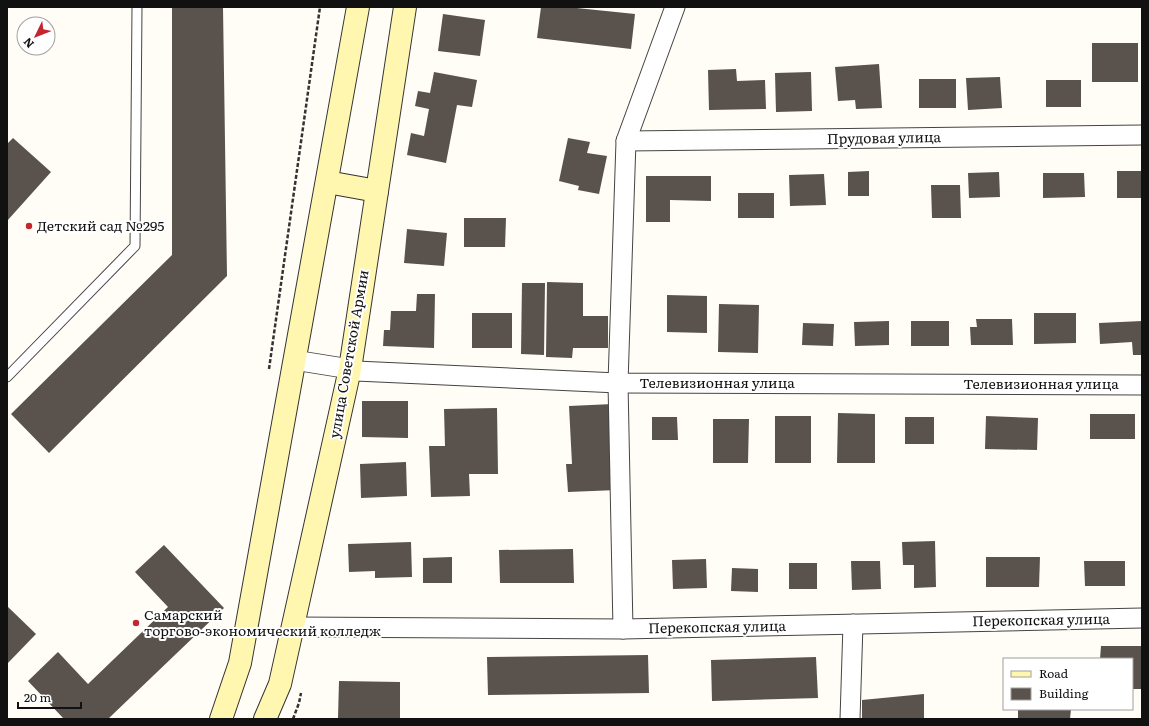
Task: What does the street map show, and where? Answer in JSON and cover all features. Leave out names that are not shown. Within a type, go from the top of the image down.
[{"type":"main road","points":[[221,719],[240,663],[358,7]]},
{"type":"main road","name":"улица Советской Армии","points":[[264,719],[280,684],[350,369],[405,7]]},
{"type":"main road","points":[[327,182],[377,191]]},
{"type":"street","points":[[623,629],[618,383],[626,142],[675,7]]},
{"type":"street","name":"Прудовая улица","points":[[626,142],[1142,135]]},
{"type":"street","name":"Телевизионная улица","points":[[294,360],[350,369],[356,372],[618,383],[1142,384]]},
{"type":"street","name":"Перекопская улица","points":[[293,627],[623,629],[1142,618]]},
{"type":"street","points":[[850,719],[853,624]]},
{"type":"lane","points":[[7,376],[135,246],[137,7]]},
{"type":"path","points":[[268,375],[320,7]]},
{"type":"building","points":[[172,7],[223,7],[227,276],[49,453],[11,414],[172,255]]},
{"type":"building","points":[[541,7],[567,7],[635,14],[631,49],[537,38]]},
{"type":"building","points":[[443,14],[485,20],[480,56],[438,51]]},
{"type":"building","points":[[1092,43],[1138,43],[1138,82],[1092,82]]},
{"type":"building","points":[[879,64],[882,108],[856,109],[855,100],[838,101],[835,67]]},
{"type":"building","points":[[736,69],[737,81],[765,80],[766,109],[709,110],[708,70]]},
{"type":"building","points":[[434,72],[477,80],[472,107],[457,105],[446,163],[407,155],[411,133],[424,136],[429,109],[415,106],[418,91],[430,93]]},
{"type":"building","points":[[811,72],[812,111],[776,112],[775,73]]},
{"type":"building","points":[[1000,77],[1002,108],[968,110],[966,78]]},
{"type":"building","points":[[919,79],[956,79],[956,108],[919,108]]},
{"type":"building","points":[[1046,80],[1081,80],[1081,107],[1046,107]]},
{"type":"building","points":[[13,138],[51,172],[7,221],[7,144]]},
{"type":"building","points":[[568,138],[590,142],[587,153],[607,156],[599,194],[578,190],[579,186],[559,181]]},
{"type":"building","points":[[869,171],[869,196],[848,196],[848,172]]},
{"type":"building","points":[[1117,171],[1142,171],[1141,198],[1117,198]]},
{"type":"building","points":[[999,172],[1000,197],[969,198],[968,173]]},
{"type":"building","points":[[1043,173],[1084,173],[1085,197],[1043,198]]},
{"type":"building","points":[[824,174],[826,205],[790,206],[789,175]]},
{"type":"building","points":[[646,176],[711,176],[711,201],[670,200],[670,222],[646,222]]},
{"type":"building","points":[[931,185],[960,185],[961,218],[932,218]]},
{"type":"building","points":[[738,193],[774,193],[774,218],[738,218]]},
{"type":"building","points":[[464,218],[506,218],[505,247],[464,247]]},
{"type":"building","points":[[407,229],[447,233],[444,266],[404,263]]},
{"type":"building","points":[[547,282],[583,283],[583,316],[608,316],[608,348],[573,348],[572,358],[546,357]]},
{"type":"building","points":[[522,283],[545,283],[544,355],[521,354]]},
{"type":"building","points":[[417,294],[435,294],[434,348],[383,346],[384,330],[390,330],[391,311],[416,311]]},
{"type":"building","points":[[667,295],[707,296],[707,333],[667,332]]},
{"type":"building","points":[[719,304],[759,305],[758,353],[718,352]]},
{"type":"building","points":[[472,313],[512,313],[512,348],[472,348]]},
{"type":"building","points":[[1034,313],[1076,313],[1076,343],[1034,344]]},
{"type":"building","points":[[976,319],[1012,319],[1013,345],[971,345],[970,327],[977,327]]},
{"type":"building","points":[[889,321],[889,345],[855,346],[854,322]]},
{"type":"building","points":[[911,321],[949,321],[949,346],[911,346]]},
{"type":"building","points":[[1142,321],[1142,355],[1133,355],[1132,342],[1100,344],[1099,323]]},
{"type":"building","points":[[803,323],[834,324],[833,346],[802,345]]},
{"type":"building","points":[[362,401],[408,401],[408,438],[362,437]]},
{"type":"building","points":[[613,404],[617,490],[568,492],[566,464],[572,464],[569,406]]},
{"type":"building","points":[[497,408],[498,474],[469,474],[470,496],[431,497],[429,446],[445,446],[444,409]]},
{"type":"building","points":[[838,413],[875,414],[875,463],[837,463]]},
{"type":"building","points":[[1090,414],[1135,414],[1135,439],[1090,439]]},
{"type":"building","points":[[775,416],[811,416],[811,463],[775,463]]},
{"type":"building","points":[[986,416],[1038,418],[1037,450],[985,449]]},
{"type":"building","points":[[652,417],[677,417],[678,440],[652,440]]},
{"type":"building","points":[[905,417],[934,417],[934,444],[905,444]]},
{"type":"building","points":[[713,419],[749,419],[748,463],[713,463]]},
{"type":"building","points":[[406,462],[407,496],[361,498],[360,464]]},
{"type":"building","points":[[935,541],[936,587],[914,588],[914,565],[903,565],[902,542]]},
{"type":"building","points":[[411,542],[412,577],[375,578],[375,571],[349,572],[348,544]]},
{"type":"building","points":[[164,545],[224,608],[108,719],[64,719],[28,681],[58,652],[88,684],[168,607],[135,572]]},
{"type":"building","points":[[573,549],[574,583],[500,583],[499,550]]},
{"type":"building","points":[[452,557],[452,583],[423,583],[423,558]]},
{"type":"building","points":[[986,557],[1040,557],[1039,587],[986,587]]},
{"type":"building","points":[[706,559],[707,588],[673,589],[672,560]]},
{"type":"building","points":[[851,561],[880,561],[881,589],[852,590]]},
{"type":"building","points":[[1084,561],[1125,561],[1125,586],[1085,586]]},
{"type":"building","points":[[789,563],[817,563],[817,589],[789,589]]},
{"type":"building","points":[[732,568],[758,569],[758,592],[731,591]]},
{"type":"building","points":[[7,606],[36,634],[7,664]]},
{"type":"building","points":[[1101,646],[1142,646],[1142,689],[1133,689],[1133,658],[1100,658]]},
{"type":"building","points":[[648,655],[649,693],[488,695],[487,657]]},
{"type":"building","points":[[816,657],[818,698],[712,701],[711,660]]},
{"type":"building","points":[[339,681],[400,682],[400,719],[338,718]]},
{"type":"building","points":[[924,694],[924,719],[862,719],[862,700]]},
{"type":"building","points":[[1018,710],[1071,710],[1070,719],[1018,719]]},
{"type":"place","name":"Детский сад №295","points":[[29,226]]},
{"type":"place","name":"Самарский торгово-экономический колледж","points":[[136,623]]}]
